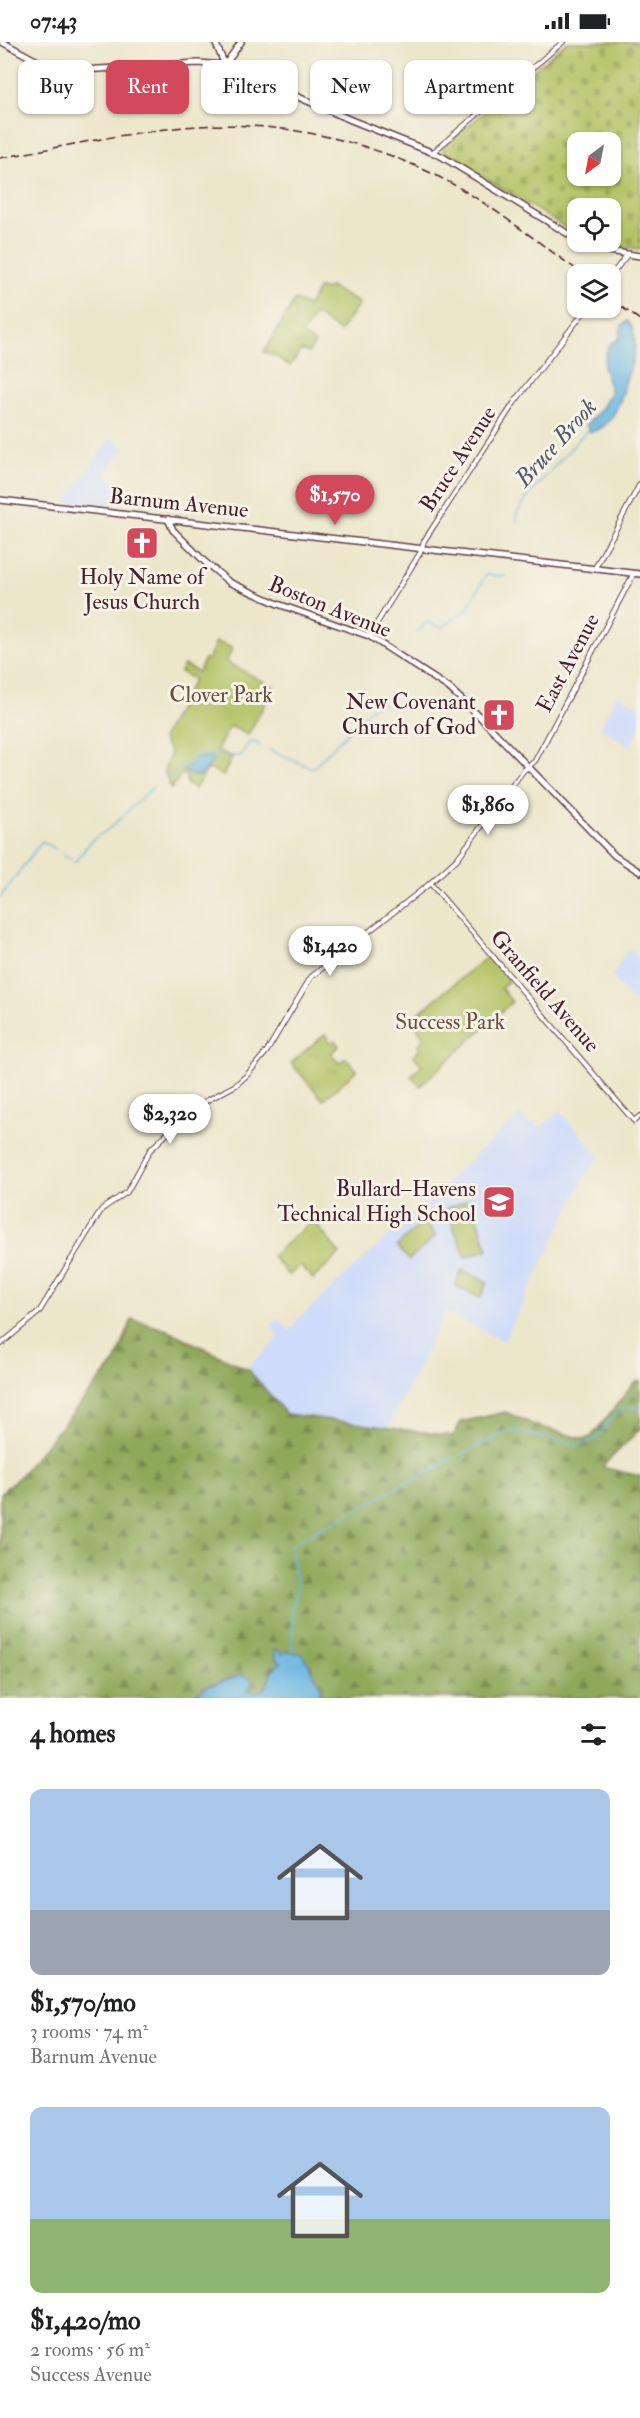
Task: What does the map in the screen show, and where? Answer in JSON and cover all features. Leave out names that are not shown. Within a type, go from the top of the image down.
[{"type":"main road","points":[[2,42],[43,64],[66,71],[201,63]]},
{"type":"main road","points":[[215,42],[223,60]]},
{"type":"main road","points":[[228,60],[241,42]]},
{"type":"main road","points":[[298,97],[433,152],[467,170],[567,234]]},
{"type":"main road","points":[[617,252],[640,256]]},
{"type":"main road","name":"Barnum Avenue","points":[[0,500],[637,573]]},
{"type":"main road","name":"Boston Avenue","points":[[168,519],[172,529],[229,582],[278,604],[369,636],[451,689],[615,856],[640,872]]},
{"type":"street","points":[[433,152],[563,42]]},
{"type":"street","points":[[620,264],[627,255]]},
{"type":"street","name":"Bruce Avenue","points":[[369,636],[440,515],[514,403],[579,318]]},
{"type":"street","points":[[595,568],[640,484]]},
{"type":"street","name":"East Avenue","points":[[0,1345],[39,1311],[102,1209],[124,1195],[152,1147],[195,1107],[236,1085],[247,1075],[267,1051],[311,977],[457,859],[523,771],[535,761],[637,573]]},
{"type":"street","name":"Granfield Avenue","points":[[430,883],[634,1121],[640,1116]]},
{"type":"shaded area","points":[[111,438],[124,448],[105,474],[125,488],[111,507],[65,502]]},
{"type":"shaded area","points":[[617,694],[640,707],[640,727],[629,747],[600,727]]},
{"type":"shaded area","points":[[628,949],[631,949],[640,960],[640,996],[633,1002],[612,977]]},
{"type":"shaded area","points":[[560,1111],[599,1156],[581,1185],[504,1341],[445,1312],[387,1430],[283,1416],[248,1367],[280,1337],[271,1326],[278,1319],[289,1330],[295,1327],[294,1323],[520,1114],[529,1124],[533,1122],[540,1128]]},
{"type":"green space","points":[[567,42],[640,42],[640,249],[621,248],[621,198],[567,198],[567,229],[443,152],[443,147],[482,114],[535,114],[535,69]]},
{"type":"green space","points":[[330,287],[359,303],[340,332],[315,314],[302,334],[315,343],[308,353],[301,350],[290,366],[264,352],[295,300],[308,306],[319,288],[325,290]]},
{"type":"green space","name":"Clover Park","points":[[216,642],[233,648],[226,662],[274,687],[248,735],[230,726],[217,750],[232,757],[223,776],[208,768],[195,789],[187,784],[186,776],[181,774],[171,789],[164,770],[171,753],[162,739],[194,679],[180,672],[184,665],[198,672],[205,659],[208,660]]},
{"type":"green space","name":"Success Park","points":[[488,956],[509,980],[501,988],[512,1002],[420,1086],[411,1076],[422,1065],[413,1055],[420,1049],[418,1046],[424,1038],[414,1023],[415,1016]]},
{"type":"green space","points":[[325,1034],[331,1043],[335,1040],[339,1046],[331,1053],[339,1063],[346,1058],[357,1070],[323,1100],[291,1063]]},
{"type":"green space","points":[[470,1199],[488,1249],[466,1257],[446,1209]]},
{"type":"green space","points":[[313,1220],[340,1254],[313,1279],[300,1265],[289,1276],[272,1256]]},
{"type":"green space","points":[[424,1221],[436,1236],[409,1260],[397,1246]]},
{"type":"green space","points":[[462,1270],[488,1282],[480,1298],[455,1286]]},
{"type":"green space","points":[[132,1319],[167,1330],[249,1370],[286,1414],[453,1436],[461,1422],[506,1412],[534,1425],[584,1439],[591,1437],[634,1383],[640,1381],[640,1429],[602,1467],[640,1476],[640,1698],[318,1698],[322,1691],[306,1661],[275,1650],[275,1659],[281,1663],[272,1669],[267,1684],[258,1691],[247,1690],[241,1675],[204,1688],[191,1698],[0,1698],[0,1493],[18,1478],[116,1361]]},
{"type":"water","points":[[628,321],[634,333],[635,348],[623,393],[611,419],[601,428],[590,432],[586,425],[602,408],[610,393],[610,386],[603,367],[606,352],[611,343],[619,339],[622,325]]},
{"type":"water","points":[[198,758],[212,758],[213,762],[200,776],[193,776],[183,771]]},
{"type":"water","points":[[274,1650],[280,1651],[281,1654],[287,1651],[303,1654],[321,1687],[318,1698],[191,1698],[204,1688],[241,1675],[250,1678],[252,1682],[248,1690],[263,1690],[268,1684],[272,1670],[281,1663],[276,1659]]},
{"type":"waterway","name":"Bruce Brook","points":[[517,522],[517,513],[529,495],[588,429]]},
{"type":"waterway","name":"Bruce Brook","points":[[417,632],[427,622],[442,628],[467,609],[486,575],[506,576]]},
{"type":"waterway","name":"Bruce Brook","points":[[269,750],[314,767],[372,707],[376,704],[384,704]]},
{"type":"waterway","name":"Bruce Brook","points":[[168,778],[198,754],[240,756],[250,741],[260,745]]},
{"type":"waterway","name":"Bruce Brook","points":[[62,853],[76,861],[91,841],[110,828],[153,787]]},
{"type":"waterway","name":"Bruce Brook","points":[[0,898],[42,841],[55,849]]},
{"type":"waterway","points":[[460,1455],[506,1432],[516,1431],[578,1445],[595,1440],[624,1407],[640,1409]]},
{"type":"waterway","points":[[292,1653],[291,1608],[297,1587],[290,1549],[292,1544],[455,1457]]},
{"type":"railway","points":[[0,158],[124,135],[204,126],[278,128],[316,134],[388,155],[456,186],[569,264]]},
{"type":"railway","points":[[621,307],[640,320]]},
{"type":"place","name":"Holy Name of Jesus Church","points":[[142,543]]},
{"type":"place","name":"New Covenant Church of God","points":[[499,715]]},
{"type":"place","name":"Bullard–Havens Technical High School","points":[[499,1202]]}]
